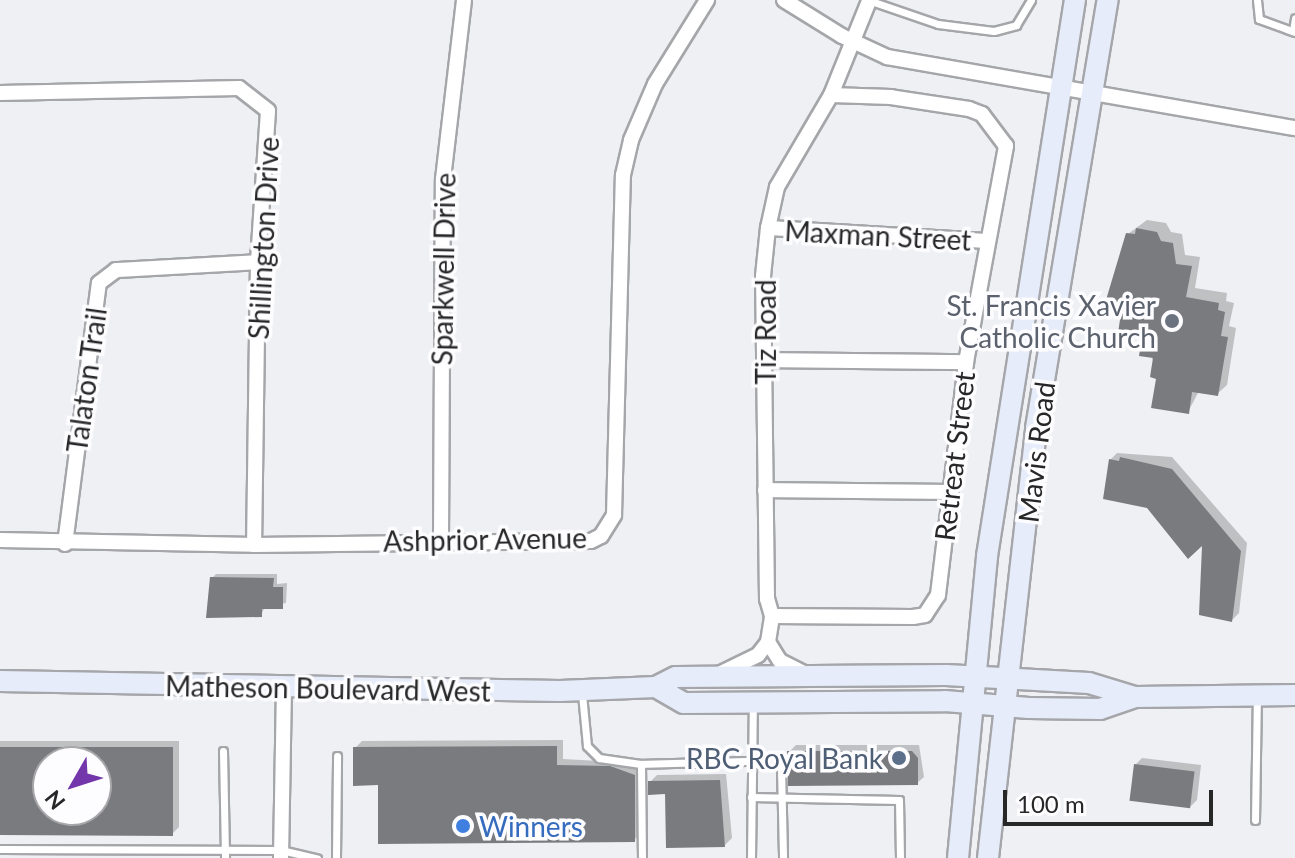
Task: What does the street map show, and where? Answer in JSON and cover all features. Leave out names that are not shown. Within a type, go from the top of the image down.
[{"type":"street","name":"Sparkwell Drive","points":[[441,539],[442,191],[464,0]]},
{"type":"street","name":"Ashprior Avenue","points":[[0,540],[65,544],[254,545],[441,539],[591,541],[609,530],[614,515],[623,175],[631,140],[655,84],[707,0]]},
{"type":"street","points":[[784,0],[853,41],[887,57],[1057,90],[1295,128]]},
{"type":"street","name":"Tiz Road","points":[[768,642],[772,616],[767,599],[764,360],[768,228],[777,187],[831,95],[869,0]]},
{"type":"street","name":"Mavis Road","points":[[958,858],[987,556],[1057,90],[1075,0]]},
{"type":"street","name":"Mavis Road","points":[[988,858],[1036,428],[1089,94],[1108,0]]},
{"type":"street","name":"Shillington Drive","points":[[0,93],[239,88],[248,92],[268,111],[258,262],[254,545]]},
{"type":"street","name":"Retreat Street","points":[[772,616],[925,615],[938,595],[947,492],[966,362],[1006,146],[982,114],[891,97],[831,95]]},
{"type":"street","name":"Maxman Street","points":[[768,228],[988,241]]},
{"type":"street","name":"Talaton Trail","points":[[65,544],[99,283],[116,270],[258,262]]},
{"type":"street","points":[[764,360],[966,362]]},
{"type":"street","points":[[765,490],[947,492]]},
{"type":"street","points":[[710,678],[750,661],[768,642],[780,661],[810,675]]},
{"type":"street","name":"Matheson Boulevard West","points":[[0,681],[284,689],[582,691],[656,687],[676,677],[810,675],[974,677],[1089,683],[1135,697],[1295,695]]},
{"type":"street","name":"Matheson Boulevard West","points":[[656,687],[684,703],[973,704],[1100,709],[1135,697]]},
{"type":"street","points":[[281,854],[284,689]]},
{"type":"lane","points":[[869,0],[938,24],[994,31],[1016,25],[1031,0]]},
{"type":"lane","points":[[1257,0],[1259,19],[1294,31],[1295,18]]},
{"type":"lane","points":[[582,691],[587,746],[599,758],[641,764],[751,761]]},
{"type":"lane","points":[[1255,820],[1258,696]]},
{"type":"lane","points":[[751,858],[753,703]]},
{"type":"lane","points":[[223,751],[226,854]]},
{"type":"lane","points":[[336,858],[337,756]]},
{"type":"lane","points":[[641,764],[642,858]]},
{"type":"lane","points":[[781,767],[783,858]]},
{"type":"lane","points":[[751,797],[899,800],[900,858]]},
{"type":"lane","points":[[0,849],[281,854],[317,858]]},
{"type":"building","name":"St. Francis Xavier Catholic Church","points":[[1136,228],[1157,232],[1161,241],[1173,243],[1176,264],[1192,266],[1186,297],[1219,303],[1218,310],[1225,312],[1221,336],[1228,337],[1218,396],[1192,392],[1189,414],[1151,408],[1156,379],[1150,377],[1153,358],[1139,356],[1142,337],[1118,333],[1121,313],[1103,310],[1126,233],[1135,234]]},
{"type":"building","points":[[1120,457],[1172,469],[1241,551],[1232,622],[1199,615],[1202,546],[1188,559],[1147,508],[1103,499],[1109,459],[1119,461]]},
{"type":"building","points":[[210,577],[274,578],[273,587],[283,587],[283,609],[262,609],[262,617],[206,618]]},
{"type":"building","points":[[557,746],[557,765],[610,766],[635,775],[635,842],[378,844],[378,785],[353,786],[353,747]]},
{"type":"building","points":[[0,747],[32,747],[32,826],[112,826],[112,747],[173,747],[173,836],[0,835]]},
{"type":"building","points":[[787,751],[912,751],[918,758],[918,785],[788,786]]},
{"type":"building","points":[[1134,764],[1195,771],[1190,808],[1129,801]]},
{"type":"building","points":[[720,780],[725,847],[666,848],[665,794],[648,795],[648,781]]},
{"type":"place","name":"St. Francis Xavier Catholic Church","points":[[1172,321]]},
{"type":"place","name":"RBC Royal Bank","points":[[899,758]]},
{"type":"place","name":"Winners","points":[[463,826]]}]
